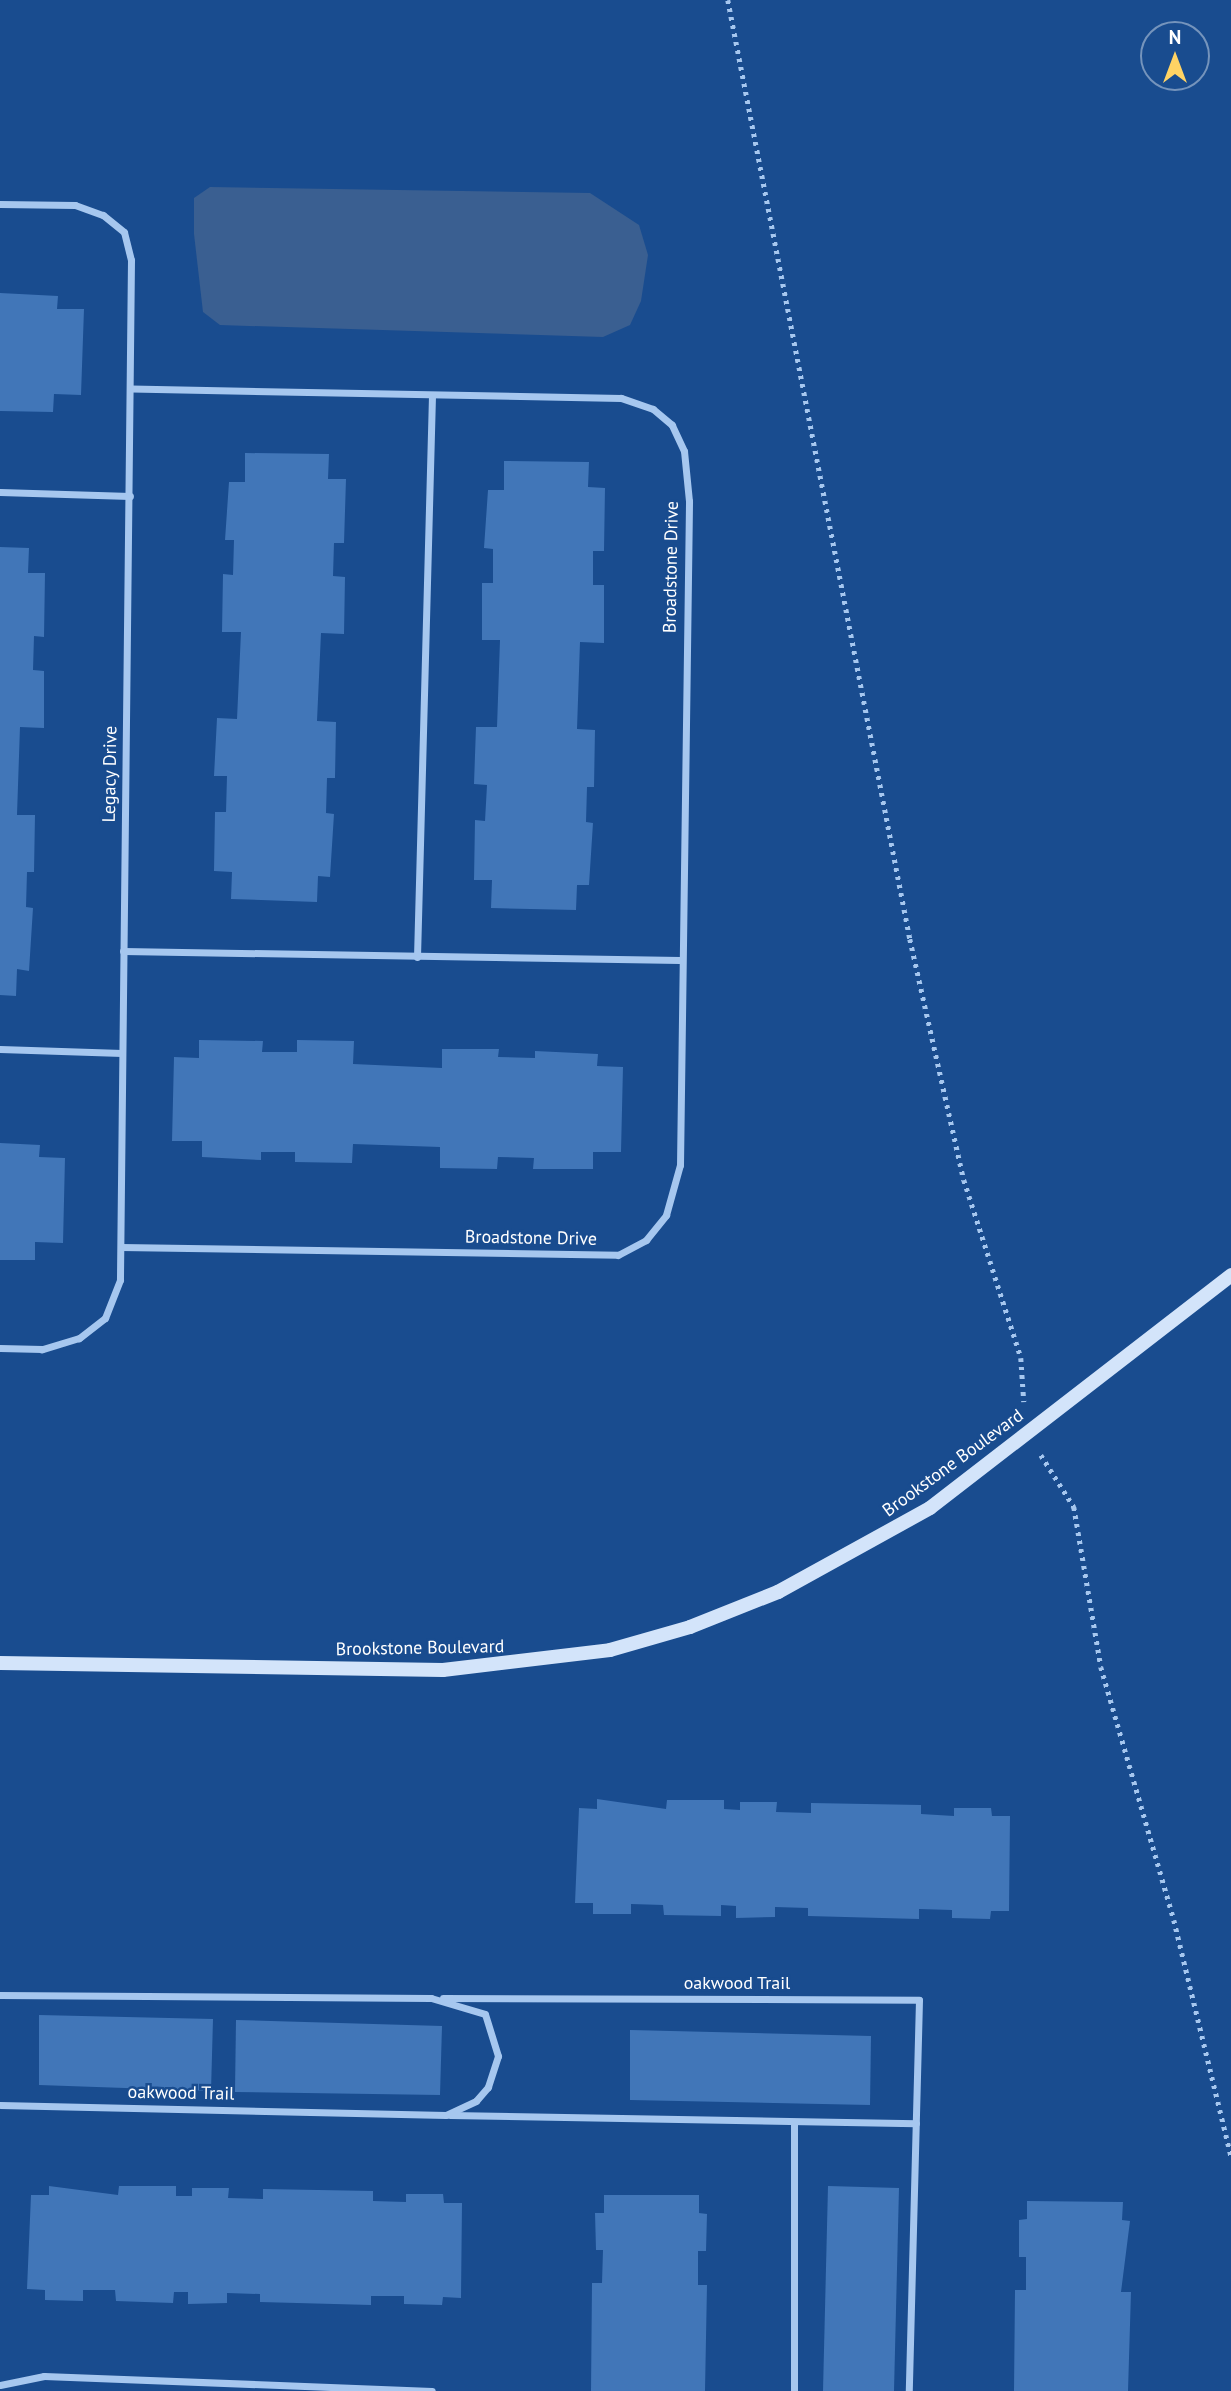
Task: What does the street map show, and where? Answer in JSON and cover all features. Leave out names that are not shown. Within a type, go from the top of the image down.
[{"type":"street","name":"Legacy Drive","points":[[0,204],[75,205],[103,215],[124,232],[131,260],[120,1280],[105,1318],[79,1338],[42,1349],[0,1348]]},
{"type":"street","name":"Broadstone Drive","points":[[121,1247],[618,1255],[646,1240],[666,1214],[677,1188],[689,501],[684,451],[672,425],[653,409],[621,398],[131,388]]},
{"type":"street","points":[[417,957],[432,395]]},
{"type":"street","points":[[0,492],[130,496]]},
{"type":"street","points":[[123,951],[680,960]]},
{"type":"street","points":[[0,1049],[122,1053]]},
{"type":"street","name":"Brookstone Boulevard","points":[[0,1663],[443,1671],[610,1650],[715,1617],[856,1554],[930,1508],[1231,1275]]},
{"type":"street","name":"oakwood Trail","points":[[0,1995],[919,2000],[909,2391]]},
{"type":"street","name":"oakwood Trail","points":[[431,1998],[485,2014],[498,2056],[488,2087],[476,2101],[446,2115]]},
{"type":"street","name":"oakwood Trail","points":[[0,2105],[916,2123]]},
{"type":"street","points":[[794,2122],[794,2391]]},
{"type":"street","points":[[0,2385],[44,2376],[432,2391]]},
{"type":"path","points":[[728,0],[910,939],[964,1180],[1021,1358],[1027,1434],[1074,1507],[1101,1667],[1174,1920],[1231,2157]]},
{"type":"water","points":[[210,187],[590,193],[639,225],[648,255],[641,301],[630,325],[603,337],[220,325],[203,312],[194,234],[194,198]]},
{"type":"building","points":[[0,293],[58,296],[57,309],[84,309],[81,395],[54,394],[53,412],[0,411]]},
{"type":"building","points":[[245,453],[329,454],[328,479],[346,479],[344,543],[334,543],[333,576],[345,577],[344,634],[321,633],[317,721],[336,722],[335,778],[327,778],[326,813],[334,814],[330,877],[318,876],[317,902],[231,899],[232,872],[214,871],[215,812],[226,812],[227,776],[214,776],[217,718],[237,719],[241,632],[222,632],[223,574],[233,575],[234,540],[225,540],[229,482],[245,482]]},
{"type":"building","points":[[504,461],[589,462],[588,487],[605,488],[604,551],[593,551],[593,585],[604,585],[604,643],[580,642],[577,729],[595,730],[594,787],[587,787],[586,822],[593,823],[589,885],[577,885],[576,910],[491,908],[492,880],[474,880],[475,820],[485,821],[487,785],[474,784],[476,727],[497,727],[500,640],[482,640],[482,583],[493,583],[493,549],[484,548],[488,490],[504,490]]},
{"type":"building","points":[[0,547],[29,548],[28,573],[45,573],[44,637],[34,636],[33,670],[44,671],[44,728],[20,727],[17,815],[35,815],[34,872],[27,872],[26,907],[33,908],[29,971],[17,969],[16,996],[0,995]]},
{"type":"building","points":[[199,1040],[263,1041],[262,1052],[297,1052],[297,1040],[354,1041],[353,1064],[442,1068],[442,1049],[499,1049],[498,1057],[535,1058],[535,1051],[598,1054],[597,1066],[623,1067],[621,1152],[593,1152],[593,1169],[533,1169],[534,1158],[498,1157],[497,1169],[440,1168],[440,1147],[353,1144],[352,1163],[295,1162],[295,1152],[261,1152],[261,1160],[202,1157],[202,1141],[172,1141],[174,1057],[199,1058]]},
{"type":"building","points":[[0,1143],[40,1145],[39,1157],[65,1158],[63,1243],[35,1242],[35,1260],[0,1260]]},
{"type":"building","points":[[597,1799],[666,1809],[667,1800],[724,1800],[724,1809],[740,1810],[740,1802],[777,1802],[776,1812],[811,1813],[811,1803],[921,1805],[921,1814],[954,1816],[954,1808],[991,1808],[992,1816],[1010,1816],[1009,1911],[991,1911],[990,1919],[952,1918],[952,1910],[919,1909],[919,1919],[808,1916],[808,1908],[775,1907],[775,1917],[736,1918],[736,1906],[721,1905],[721,1916],[664,1915],[663,1905],[631,1904],[631,1914],[593,1914],[593,1903],[575,1903],[579,1808],[597,1809]]},
{"type":"building","points":[[39,2015],[213,2019],[211,2091],[39,2085]]},
{"type":"building","points":[[236,2020],[442,2026],[440,2095],[235,2092]]},
{"type":"building","points":[[630,2030],[871,2036],[870,2105],[630,2100]]},
{"type":"building","points":[[49,2186],[118,2195],[119,2186],[176,2186],[176,2196],[192,2196],[192,2188],[229,2188],[228,2198],[263,2199],[263,2189],[373,2191],[373,2201],[406,2202],[406,2194],[443,2194],[444,2203],[462,2203],[461,2298],[443,2297],[442,2305],[404,2304],[404,2296],[371,2296],[371,2305],[260,2302],[260,2294],[227,2293],[227,2303],[188,2304],[188,2292],[174,2292],[173,2303],[116,2301],[115,2290],[83,2290],[83,2301],[45,2300],[45,2290],[27,2289],[31,2195],[49,2195]]},
{"type":"building","points":[[828,2186],[899,2188],[894,2391],[823,2391]]},
{"type":"building","points":[[604,2195],[699,2195],[699,2213],[707,2214],[706,2251],[698,2251],[698,2285],[707,2285],[705,2391],[591,2391],[592,2283],[602,2283],[603,2250],[596,2250],[595,2213],[604,2213]]},
{"type":"building","points":[[1027,2201],[1123,2202],[1122,2220],[1130,2221],[1121,2292],[1131,2292],[1128,2391],[1014,2391],[1015,2290],[1026,2290],[1026,2257],[1019,2257],[1019,2220],[1027,2219]]}]
